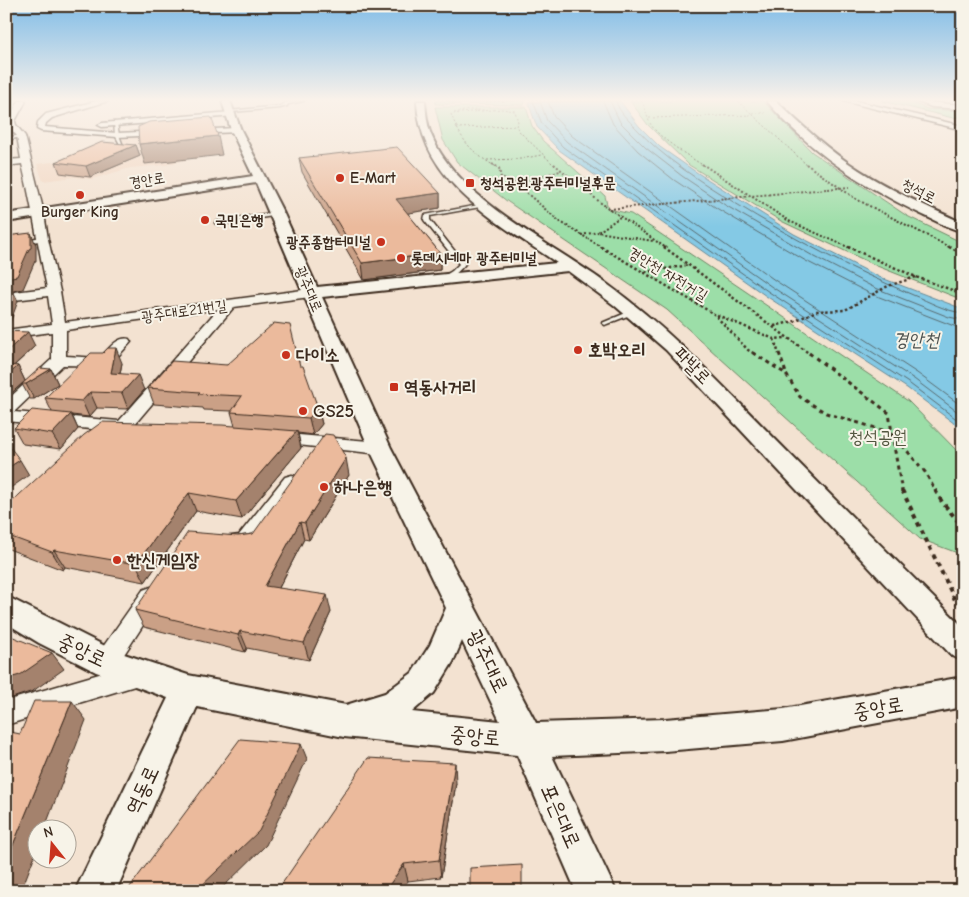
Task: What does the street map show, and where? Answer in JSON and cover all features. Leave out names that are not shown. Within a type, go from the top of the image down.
[{"type":"street","points":[[6,410],[59,360],[59,327],[54,291],[42,239],[39,212],[26,161],[27,143]]},
{"type":"street","name":"광주대로","points":[[242,143],[277,214],[310,293],[380,448],[527,740]]},
{"type":"street","name":"파발로","points":[[430,143],[456,180],[484,205],[572,266],[633,312],[704,378],[963,647]]},
{"type":"street","name":"청석로","points":[[816,143],[841,163],[882,189],[963,228]]},
{"type":"street","points":[[6,163],[26,161]]},
{"type":"street","name":"경안로","points":[[6,218],[259,179]]},
{"type":"street","points":[[310,293],[572,266]]},
{"type":"street","points":[[6,296],[54,291]]},
{"type":"street","name":"광주대로21번길","points":[[6,334],[310,293]]},
{"type":"street","points":[[123,427],[229,305]]},
{"type":"street","points":[[59,360],[104,363],[124,342]]},
{"type":"street","points":[[6,416],[142,428]]},
{"type":"street","points":[[256,437],[313,455],[380,448]]},
{"type":"street","points":[[216,541],[244,543],[313,455]]},
{"type":"street","points":[[107,662],[161,580]]},
{"type":"street","points":[[344,722],[394,706],[423,684],[442,653],[461,607]]},
{"type":"street","name":"중앙로","points":[[6,608],[50,634],[107,662],[188,690],[344,722],[527,740],[665,735],[783,724],[963,692]]},
{"type":"street","points":[[6,713],[140,674]]},
{"type":"street","name":"역동로","points":[[95,891],[188,690]]},
{"type":"street","name":"포은대로","points":[[527,740],[583,873],[596,891]]},
{"type":"street","points":[[583,873],[610,891]]},
{"type":"lane","points":[[443,279],[462,264],[426,220],[428,215],[484,205]]},
{"type":"lane","points":[[218,223],[277,214]]},
{"type":"lane","points":[[6,245],[42,239]]},
{"type":"lane","points":[[605,323],[633,312]]},
{"type":"path","name":"경안천 자전거길","points":[[463,143],[476,156],[486,160],[500,170],[502,178],[515,183],[559,221],[714,314],[748,350],[786,374],[800,397],[826,413],[892,433]]},
{"type":"path","points":[[486,160],[522,159],[541,155],[531,143]]},
{"type":"path","points":[[671,143],[678,149],[803,228],[916,277],[963,294]]},
{"type":"path","points":[[782,143],[838,188],[963,254]]},
{"type":"path","name":"경안천 자전거길","points":[[541,155],[608,209],[690,265],[889,413],[892,433],[925,472],[942,502],[963,527]]},
{"type":"path","points":[[515,183],[560,171]]},
{"type":"path","points":[[608,209],[838,188]]},
{"type":"path","points":[[598,232],[620,217]]},
{"type":"path","points":[[581,235],[598,232],[655,241]]},
{"type":"path","points":[[644,272],[690,265]]},
{"type":"path","points":[[773,326],[794,321],[816,311],[845,310],[888,286],[916,277]]},
{"type":"path","points":[[714,314],[774,340],[786,338]]},
{"type":"path","points":[[774,340],[786,374]]},
{"type":"path","points":[[892,433],[902,494],[960,610]]},
{"type":"shaded area","points":[[120,143],[159,143],[189,159],[166,165],[130,168],[92,179],[74,177],[43,181],[37,164],[66,160],[118,147]]},
{"type":"green space","name":"청석공원","points":[[445,143],[545,143],[605,196],[608,209],[631,214],[908,401],[963,457],[963,555],[920,539],[667,310],[508,202],[457,162]]},
{"type":"green space","points":[[666,143],[803,143],[812,152],[907,216],[963,243],[963,300],[877,266],[781,221],[689,165]]},
{"type":"water","name":"경안천","points":[[552,143],[656,143],[693,170],[794,234],[879,277],[963,309],[963,430],[907,388],[766,296],[559,150]]},
{"type":"building","points":[[100,143],[136,145],[86,166],[56,162]]},
{"type":"building","name":"광주종합터미널","points":[[397,147],[440,193],[396,199],[440,253],[362,263],[299,158]]},
{"type":"building","points":[[31,233],[31,248],[17,276],[6,278],[6,236]]},
{"type":"building","points":[[12,288],[6,302],[6,289]]},
{"type":"building","points":[[274,323],[290,325],[300,366],[303,366],[318,408],[309,418],[231,412],[242,396],[198,394],[200,392],[148,388],[172,361],[227,365]]},
{"type":"building","points":[[6,331],[28,332],[6,352]]},
{"type":"building","points":[[108,348],[116,348],[111,373],[138,375],[122,393],[90,392],[82,401],[45,398],[91,353],[103,353]]},
{"type":"building","points":[[6,365],[18,366],[6,377]]},
{"type":"building","points":[[40,368],[51,369],[26,384],[22,384]]},
{"type":"building","points":[[32,410],[71,414],[52,434],[14,428]]},
{"type":"building","points":[[102,422],[222,425],[297,431],[236,501],[189,493],[136,564],[54,550],[52,552],[6,535],[6,507],[84,435]]},
{"type":"building","points":[[325,434],[333,435],[346,458],[305,523],[300,522],[265,586],[327,595],[304,643],[240,631],[238,635],[135,610],[188,532],[238,536],[253,534]]},
{"type":"building","points":[[6,442],[20,460],[6,469]]},
{"type":"building","points":[[6,634],[52,653],[20,675],[6,679]]},
{"type":"building","points":[[34,701],[72,701],[6,862],[6,731],[20,734]]},
{"type":"building","points":[[240,739],[301,744],[259,831],[196,891],[127,891]]},
{"type":"building","points":[[368,758],[455,763],[439,860],[404,864],[385,891],[277,891]]},
{"type":"building","points":[[522,865],[522,891],[470,891],[470,868]]},
{"type":"place","name":"E-Mart","points":[[340,178]]},
{"type":"place","name":"청석공원.광주터미널후문","points":[[470,183]]},
{"type":"place","name":"Burger King","points":[[80,195]]},
{"type":"place","name":"국민은행","points":[[205,220]]},
{"type":"place","name":"광주종합터미널","points":[[381,242]]},
{"type":"place","name":"롯데시네마 광주터미널","points":[[401,258]]},
{"type":"place","name":"호박오리","points":[[578,350]]},
{"type":"place","name":"다이소","points":[[286,355]]},
{"type":"place","name":"역동사거리","points":[[394,387]]},
{"type":"place","name":"GS25","points":[[303,411]]},
{"type":"place","name":"하나은행","points":[[324,487]]},
{"type":"place","name":"한신게임장","points":[[117,560]]}]
